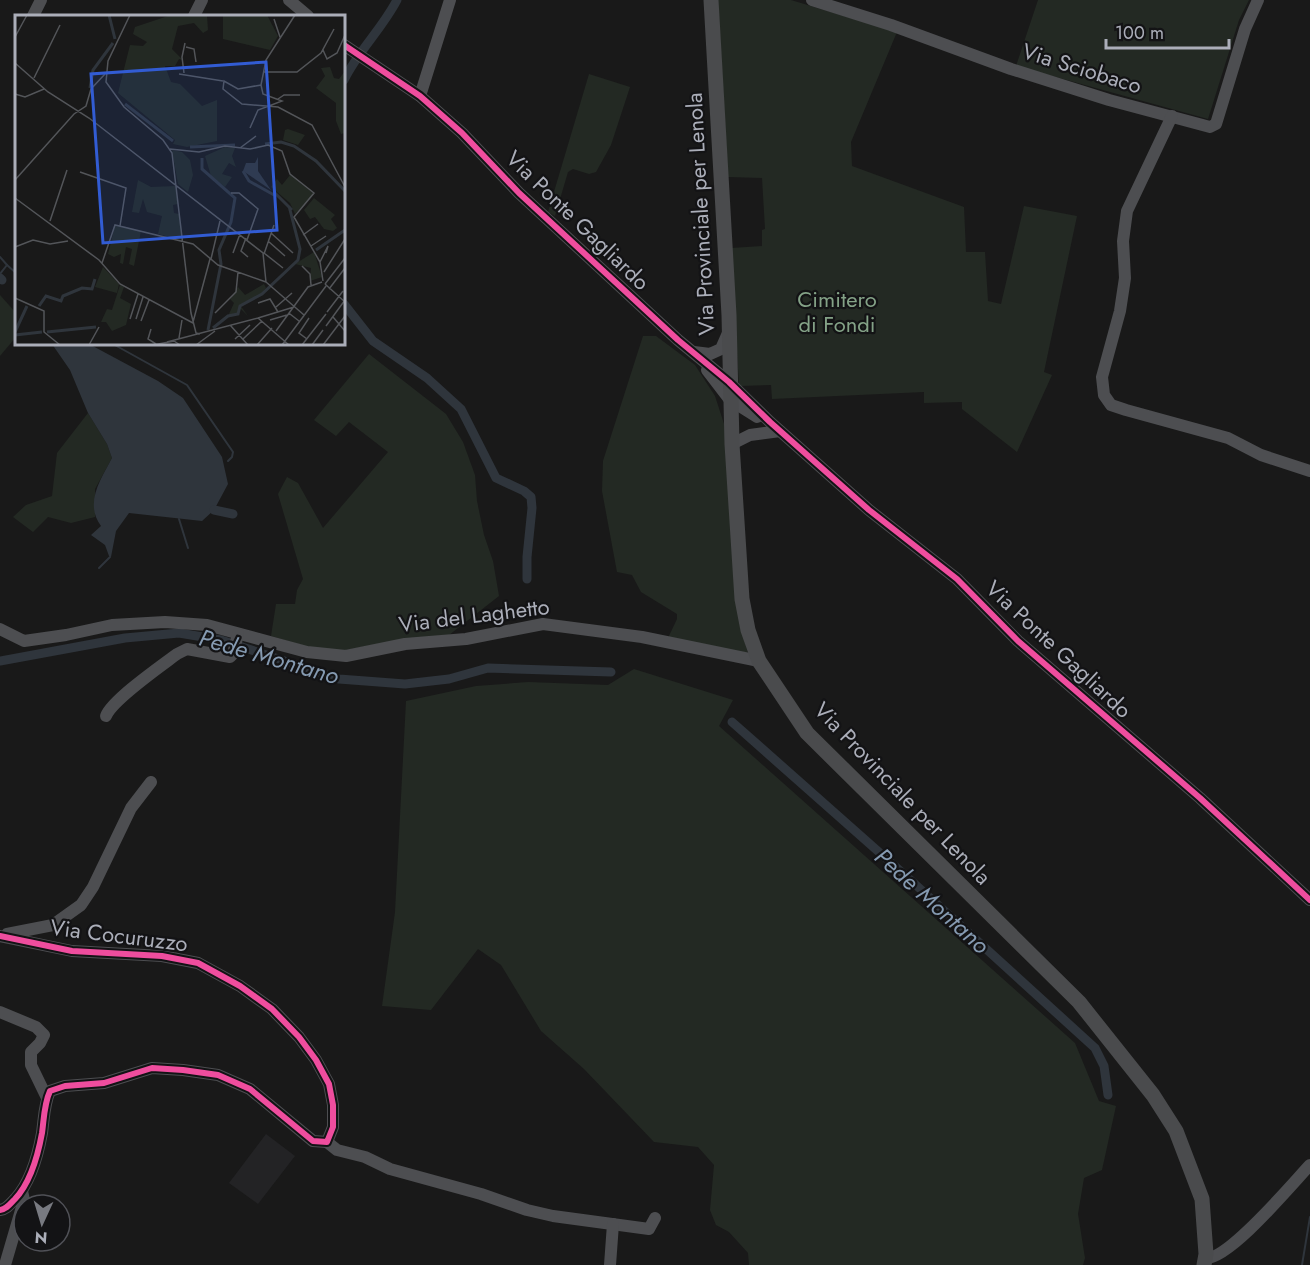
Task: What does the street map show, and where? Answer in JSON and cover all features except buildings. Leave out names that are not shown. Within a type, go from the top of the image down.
[{"type":"main road","name":"Via Provinciale per Lenola","points":[[711,0],[729,315],[732,444],[742,599],[748,630],[759,661],[807,733],[1079,1002],[1153,1095],[1176,1131],[1202,1199],[1204,1262]]},
{"type":"street","points":[[34,15],[41,0]]},
{"type":"street","points":[[194,15],[202,0]]},
{"type":"street","points":[[289,0],[307,15]]},
{"type":"street","points":[[420,96],[450,0]]},
{"type":"street","name":"Via Sciobaco","points":[[812,0],[891,25],[1011,69],[1109,100],[1210,127],[1216,124],[1245,29],[1258,0]]},
{"type":"street","name":"Via Ponte Gagliardo","points":[[349,49],[420,96],[462,133],[527,200],[780,431],[869,510],[957,579],[1018,641],[1200,798],[1310,900]]},
{"type":"street","points":[[1172,117],[1127,211],[1123,241],[1125,278],[1120,311],[1102,377],[1104,395],[1111,405],[1228,438],[1261,455],[1310,471]]},
{"type":"street","points":[[694,352],[710,354],[721,349],[728,333]]},
{"type":"street","name":"Via Ponte Gagliardo","points":[[694,352],[730,400],[780,431]]},
{"type":"street","points":[[732,444],[750,435],[780,431]]},
{"type":"street","name":"Via del Laghetto","points":[[0,629],[24,641],[111,625],[165,622],[207,625],[307,652],[346,656],[405,644],[466,639],[543,624],[642,636],[759,661]]},
{"type":"street","points":[[106,716],[119,700],[177,654],[187,649],[230,657],[233,654],[235,634]]},
{"type":"street","points":[[0,936],[53,925],[81,905],[93,887],[132,808],[151,782]]},
{"type":"street","name":"Via Cocuruzzo","points":[[0,936],[72,951],[162,956],[198,963],[240,986],[273,1009],[299,1037],[316,1060],[329,1084],[333,1105],[333,1127],[327,1142]]},
{"type":"street","points":[[0,1012],[36,1026],[44,1035],[31,1052],[31,1065],[47,1098]]},
{"type":"street","points":[[0,1210],[5,1209],[22,1191],[31,1171],[42,1135],[50,1091],[65,1086],[104,1083],[152,1068],[218,1075],[250,1089],[313,1141],[327,1142],[338,1150],[390,1169],[481,1194],[526,1210],[553,1216],[649,1228],[655,1218]]},
{"type":"street","points":[[1204,1262],[1221,1254],[1241,1238],[1310,1165]]},
{"type":"street","points":[[4,1265],[24,1200],[22,1191]]},
{"type":"street","points":[[610,1265],[613,1224]]},
{"type":"shaded area","points":[[53,345],[91,345],[158,381],[183,398],[222,457],[228,484],[214,510],[202,521],[129,513],[116,531],[111,557],[109,556],[105,545],[91,535],[101,526],[96,517],[94,500],[99,483],[112,458],[107,444],[88,413],[70,370]]},
{"type":"shaded area","points":[[266,1134],[295,1156],[258,1204],[229,1183]]},
{"type":"green space","name":"Cimitero di Fondi","points":[[718,0],[791,0],[897,32],[851,142],[852,166],[964,207],[966,252],[985,252],[988,301],[1001,304],[1024,206],[1077,216],[1044,372],[1052,375],[1017,452],[962,409],[962,402],[924,403],[924,392],[772,399],[771,385],[739,386],[731,248],[762,246],[762,230],[765,229],[762,178],[728,177]]},
{"type":"green space","points":[[1038,0],[1249,0],[1239,20],[1208,119],[1016,66]]},
{"type":"green space","points":[[589,74],[630,87],[611,145],[596,172],[589,174],[573,169],[568,172],[555,216],[548,212]]},
{"type":"green space","points":[[0,295],[15,312],[15,338],[0,356]]},
{"type":"green space","points":[[643,336],[656,336],[695,365],[715,396],[726,430],[740,626],[748,653],[668,638],[677,614],[641,592],[632,575],[617,572],[602,491],[603,461]]},
{"type":"green space","points":[[369,354],[446,414],[463,442],[475,475],[477,501],[484,535],[493,561],[499,596],[449,635],[388,642],[346,650],[315,649],[271,636],[276,604],[295,604],[297,590],[303,579],[278,494],[287,477],[298,483],[323,528],[388,452],[349,422],[336,436],[314,420]]},
{"type":"green space","points":[[88,413],[107,444],[112,458],[95,489],[95,517],[71,523],[48,517],[33,532],[13,517],[26,505],[52,496],[57,453]]},
{"type":"green space","points":[[634,669],[733,700],[719,726],[1075,1043],[1099,1101],[1116,1106],[1102,1170],[1084,1178],[1078,1214],[1085,1258],[1083,1265],[749,1265],[748,1253],[729,1232],[716,1225],[710,1210],[714,1165],[698,1147],[654,1142],[584,1069],[541,1031],[501,965],[478,949],[431,1010],[382,1006],[395,912],[406,701],[476,686],[528,682],[608,685]]},
{"type":"waterway","points":[[345,78],[397,0]]},
{"type":"waterway","points":[[0,257],[7,265],[0,274]]},
{"type":"waterway","points":[[7,265],[15,272]]},
{"type":"waterway","points":[[345,305],[373,341],[427,378],[461,409],[496,478],[524,491],[531,497],[527,579]]},
{"type":"waterway","points":[[115,345],[187,385],[233,452],[228,461]]},
{"type":"waterway","points":[[214,510],[233,514]]},
{"type":"waterway","points":[[179,519],[188,548]]},
{"type":"waterway","points":[[99,568],[110,557]]},
{"type":"waterway","name":"Pede Montano","points":[[0,661],[125,638],[179,633],[221,640],[339,679],[405,684],[449,679],[488,668],[611,672]]},
{"type":"waterway","name":"Pede Montano","points":[[732,722],[1095,1048],[1104,1066],[1108,1095]]},
{"type":"waterway","points":[[1302,1265],[1310,1217]]},
{"type":"cycle path","points":[[345,46],[420,96],[462,133],[519,193],[678,340],[729,382],[770,422],[869,510],[957,579],[1018,641],[1200,798],[1310,900]]},
{"type":"cycle path","points":[[0,936],[72,951],[162,956],[198,963],[240,986],[272,1009],[299,1037],[316,1060],[329,1084],[333,1105],[333,1127],[327,1142],[313,1141],[250,1089],[218,1075],[152,1068],[104,1083],[65,1086],[50,1091],[45,1106],[42,1133],[30,1176],[15,1199],[0,1210]]}]
